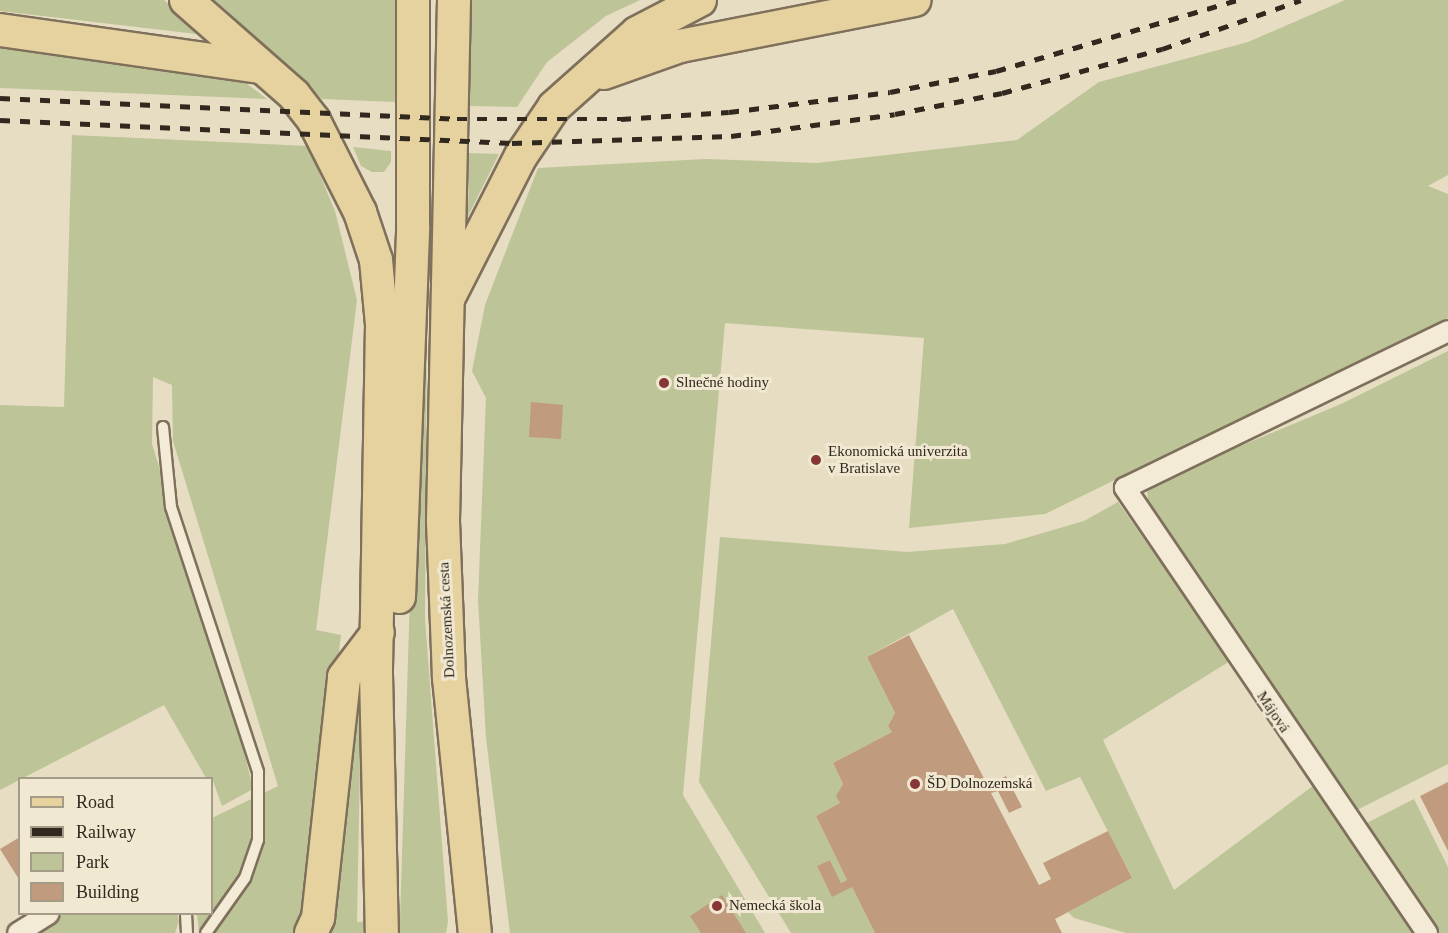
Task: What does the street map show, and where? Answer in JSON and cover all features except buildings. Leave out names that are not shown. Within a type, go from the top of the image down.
[{"type":"main road","points":[[186,0],[265,68],[314,121],[360,212],[376,260],[382,372],[378,632],[382,747],[382,927]]},
{"type":"main road","points":[[382,747],[396,673],[404,483],[413,0]]},
{"type":"main road","name":"Dolnozemská cesta","points":[[454,0],[445,305],[445,584],[466,883],[475,933]]},
{"type":"main road","points":[[445,305],[521,156],[554,107],[637,33],[700,0]]},
{"type":"main road","points":[[578,88],[644,56],[680,46],[914,0]]},
{"type":"main road","points":[[0,30],[265,68]]},
{"type":"main road","points":[[311,933],[318,918],[344,677],[378,632]]},
{"type":"main road","points":[[463,933],[466,883]]},
{"type":"street","name":"Májová","points":[[1427,933],[1125,488],[1448,331]]},
{"type":"street","points":[[18,933],[46,915]]},
{"type":"lane","points":[[163,427],[171,507],[258,772],[258,840],[245,878],[207,933]]},
{"type":"lane","points":[[186,915],[187,933]]},
{"type":"green space","points":[[0,0],[164,0],[205,35],[0,11]]},
{"type":"green space","points":[[215,0],[397,0],[395,102],[322,99]]},
{"type":"green space","points":[[470,0],[640,0],[606,16],[547,62],[517,107],[468,106]]},
{"type":"green space","points":[[1345,0],[1448,0],[1448,175],[1428,186],[1448,194],[1448,318],[1045,514],[909,528],[924,338],[725,323],[683,795],[765,933],[510,933],[486,738],[478,600],[486,398],[472,371],[485,305],[538,168],[705,159],[817,163],[1017,140],[1099,82],[1248,42]]},
{"type":"green space","points":[[0,42],[242,80],[267,99],[0,88]]},
{"type":"green space","points":[[72,135],[308,146],[335,211],[357,300],[316,630],[341,635],[307,913],[298,933],[199,933],[197,915],[213,915],[213,818],[278,786],[173,441],[172,385],[153,377],[152,444],[235,712],[253,789],[222,806],[213,777],[205,777],[164,705],[25,777],[18,777],[18,781],[0,790],[0,405],[64,407]]},
{"type":"green space","points":[[353,147],[391,151],[391,162],[384,172],[372,172],[361,166]]},
{"type":"green space","points":[[469,153],[499,154],[468,216]]},
{"type":"green space","points":[[427,307],[425,619],[448,922],[446,933],[320,933],[362,658],[357,922],[400,920],[418,334]]},
{"type":"green space","points":[[1448,351],[1448,764],[1353,812],[1170,541],[1148,503],[1147,485],[1341,404]]},
{"type":"green space","points":[[1118,502],[1230,661],[1103,740],[1174,890],[1314,785],[1415,933],[1126,933],[1074,918],[1068,912],[1132,878],[1080,777],[1046,791],[953,609],[867,657],[895,713],[888,726],[892,732],[833,763],[843,784],[837,796],[840,803],[816,816],[847,880],[841,883],[830,860],[817,866],[828,888],[852,887],[875,933],[791,933],[699,782],[720,537],[907,552],[1005,544],[1084,521]]},
{"type":"green space","points":[[1414,799],[1448,867],[1448,933],[1439,933],[1363,825]]},
{"type":"green space","points":[[62,915],[177,915],[179,921],[175,933],[34,933]]},
{"type":"railway","points":[[0,98],[457,119],[621,119],[729,112],[890,92],[996,71],[1237,0]]},
{"type":"railway","points":[[0,120],[512,143],[731,136],[895,114],[1002,93],[1162,49],[1301,0]]},
{"type":"place","name":"Slnečné hodiny","points":[[664,383]]},
{"type":"place","name":"Ekonomická univerzita v Bratislave","points":[[816,460]]},
{"type":"place","name":"ŠD Dolnozemská","points":[[915,784]]},
{"type":"place","name":"Nemecká škola","points":[[717,906]]}]
